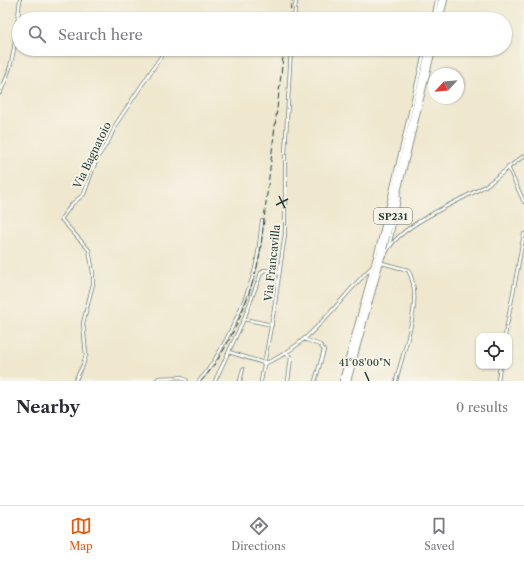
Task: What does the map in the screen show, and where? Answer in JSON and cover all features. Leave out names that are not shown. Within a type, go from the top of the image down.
[{"type":"highway","points":[[438,12],[441,0]]},
{"type":"highway","points":[[443,12],[446,0]]},
{"type":"highway","name":"SP231","points":[[344,381],[380,252],[427,56]]},
{"type":"highway","name":"SP231","points":[[348,381],[376,278],[432,56]]},
{"type":"street","points":[[19,12],[20,0]]},
{"type":"street","points":[[295,12],[296,0]]},
{"type":"street","points":[[434,12],[437,0]]},
{"type":"street","points":[[0,93],[8,77],[14,56]]},
{"type":"street","name":"Via Bagnatoio","points":[[75,381],[86,355],[83,323],[93,284],[93,273],[89,250],[61,219],[72,204],[84,194],[97,158],[109,140],[116,124],[161,56]]},
{"type":"street","name":"Via Francavilla","points":[[261,381],[272,325],[285,234],[285,154],[292,56]]},
{"type":"street","name":"SP231","points":[[341,381],[372,267],[423,56]]},
{"type":"street","points":[[376,278],[388,247],[390,232],[432,56]]},
{"type":"street","points":[[388,247],[418,222],[486,185],[524,156]]},
{"type":"street","points":[[508,167],[524,202]]},
{"type":"street","points":[[199,381],[218,356],[246,293],[255,268],[262,221]]},
{"type":"street","points":[[506,333],[524,234]]},
{"type":"street","points":[[382,263],[408,270],[413,280],[414,314],[396,381]]},
{"type":"street","points":[[229,352],[264,363],[282,354],[304,339],[372,267]]},
{"type":"street","points":[[215,381],[244,319],[263,271],[279,272]]},
{"type":"street","points":[[360,278],[366,278],[368,282]]},
{"type":"street","points":[[244,319],[272,325]]},
{"type":"street","points":[[304,339],[320,345],[324,350],[315,381]]},
{"type":"street","points":[[288,381],[291,358],[295,346]]},
{"type":"street","points":[[282,354],[287,354],[291,358]]},
{"type":"street","points":[[240,381],[243,369]]},
{"type":"street","points":[[498,381],[500,369]]},
{"type":"street","points":[[156,381],[158,378],[182,376],[187,381]]},
{"type":"railway","points":[[290,12],[292,0]]},
{"type":"railway","points":[[201,381],[221,355],[230,339],[245,304],[260,254],[283,56]]}]
